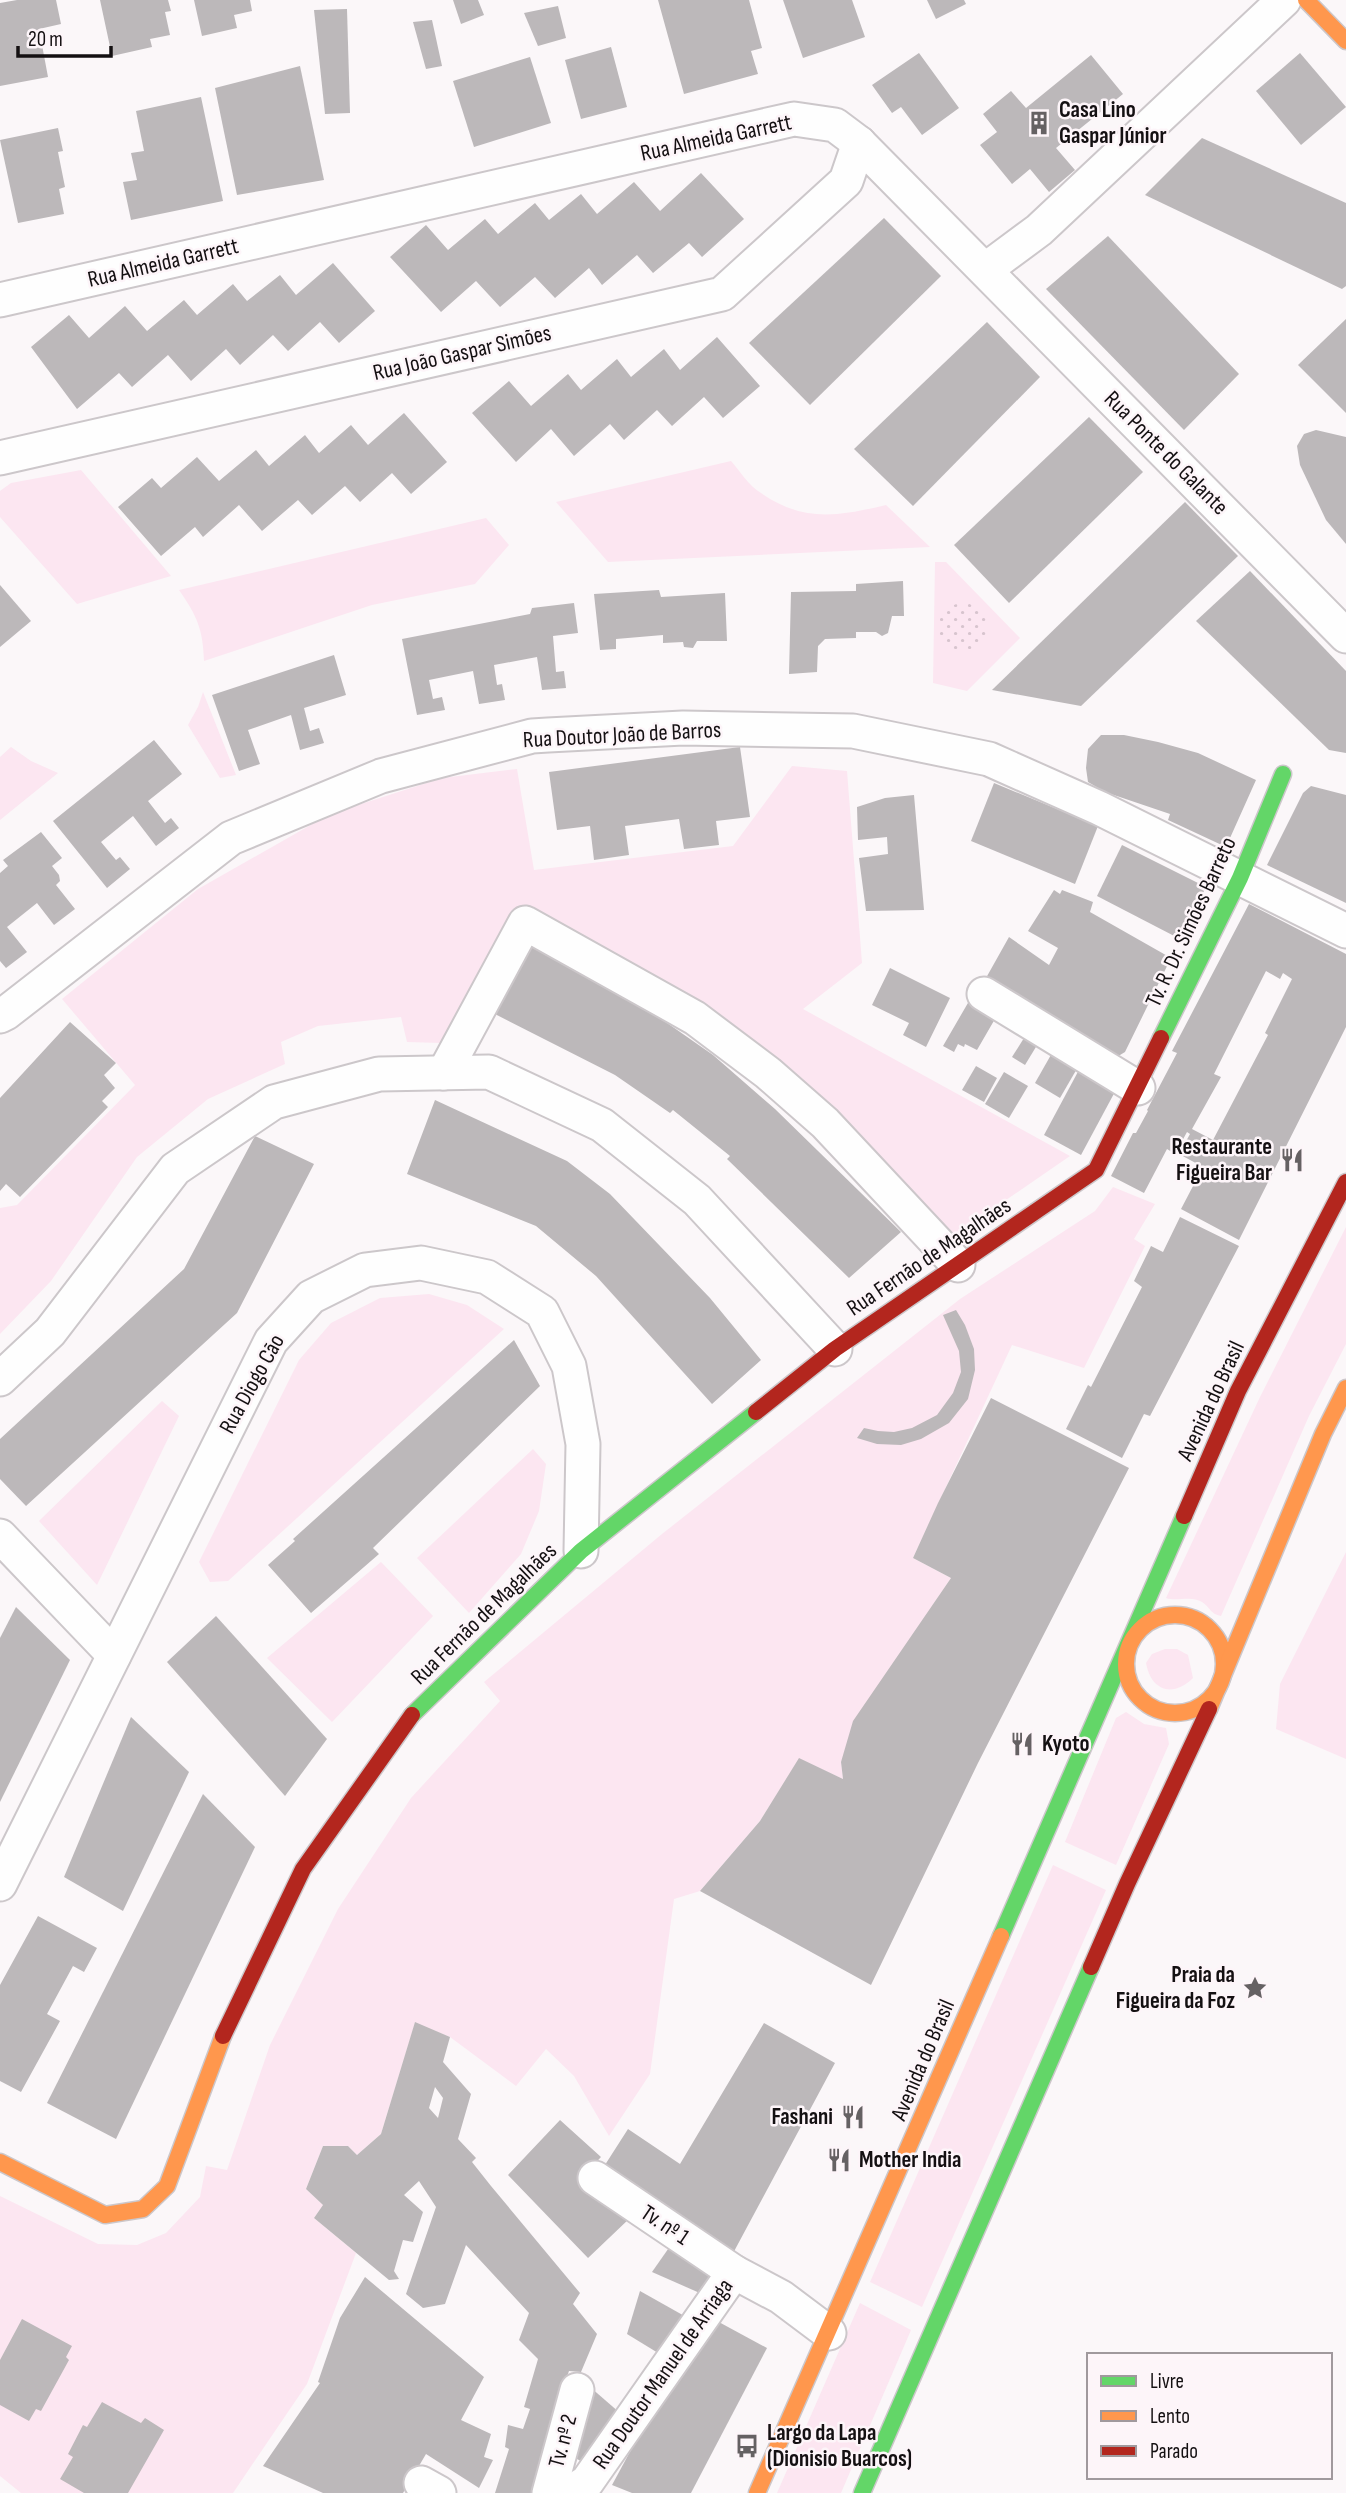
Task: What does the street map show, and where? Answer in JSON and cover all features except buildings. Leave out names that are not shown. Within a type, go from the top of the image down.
[{"type":"main road","points":[[1306,0],[1346,41]]},
{"type":"main road","name":"Tv. R. Dr. Simões Barreto","points":[[1138,1088],[1240,878],[1283,774]]},
{"type":"main road","name":"Rua Fernão de Magalhães","points":[[0,2162],[105,2215],[143,2210],[167,2186],[227,2026],[303,1869],[410,1717],[581,1551],[835,1349],[1096,1170],[1138,1088]]},
{"type":"main road","name":"Avenida do Brasil","points":[[757,2493],[1130,1645],[1238,1391],[1346,1182]]},
{"type":"main road","name":"Avenida do Brasil","points":[[862,2493],[1127,1884],[1220,1686],[1323,1434],[1346,1388]]},
{"type":"main road","name":"Avenida do Brasil","points":[[1167,1616],[1188,1617],[1201,1623],[1220,1644],[1224,1668],[1220,1686],[1204,1704],[1190,1711],[1174,1714],[1157,1710],[1143,1702],[1132,1689],[1126,1673],[1130,1645],[1137,1633],[1147,1624],[1167,1616]]},
{"type":"street","points":[[985,270],[1039,230],[1284,0]]},
{"type":"street","name":"Rua Almeida Garrett","points":[[0,300],[794,119],[835,125],[859,144],[985,270]]},
{"type":"street","name":"Rua João Gaspar Simões","points":[[0,458],[722,294],[846,181],[859,144]]},
{"type":"street","name":"Rua Ponte do Galante","points":[[985,270],[1346,636]]},
{"type":"street","name":"Rua Doutor João de Barros","points":[[2,1016],[231,838],[382,776],[532,736],[683,728],[853,731],[989,759],[1099,808],[1346,931]]},
{"type":"street","points":[[444,1073],[525,923],[695,1018],[768,1073],[825,1123],[958,1265]]},
{"type":"street","points":[[984,994],[1138,1088]]},
{"type":"street","points":[[0,1379],[50,1332],[175,1169],[274,1102],[379,1074],[489,1072],[602,1125],[697,1200],[835,1349]]},
{"type":"street","name":"Rua Diogo Cão","points":[[0,1884],[271,1341],[311,1297],[365,1270],[421,1263],[487,1277],[542,1312],[569,1366],[583,1444],[581,1551]]},
{"type":"street","points":[[0,1536],[114,1655]]},
{"type":"street","name":"Tv. nº 1","points":[[595,2178],[734,2272]]},
{"type":"street","name":"Rua Doutor Manuel de Arriaga","points":[[569,2493],[587,2482],[734,2272],[781,2297],[829,2333]]},
{"type":"street","name":"Tv. nº 2","points":[[549,2493],[577,2390]]},
{"type":"shaded area","points":[[731,461],[757,490],[792,509],[807,513],[837,514],[886,505],[930,547],[608,562],[556,502]]},
{"type":"shaded area","points":[[81,470],[171,576],[77,604],[0,517],[0,491],[11,483]]},
{"type":"shaded area","points":[[486,518],[509,545],[475,584],[372,605],[204,661],[198,623],[179,590]]},
{"type":"shaded area","points":[[935,562],[946,562],[1020,638],[967,691],[933,683]]},
{"type":"shaded area","points":[[963,603],[981,610],[988,628],[981,646],[963,653],[945,646],[938,628],[945,610]]},
{"type":"shaded area","points":[[203,692],[236,775],[220,778],[188,725]]},
{"type":"shaded area","points":[[11,747],[31,761],[58,773],[0,820],[0,757]]},
{"type":"shaded area","points":[[792,766],[847,771],[862,963],[803,1009],[1070,1156],[945,1242],[832,1119],[523,917],[497,937],[441,1043],[407,1042],[401,1017],[318,1026],[281,1042],[285,1064],[208,1099],[137,1157],[51,1281],[0,1334],[0,1208],[17,1205],[135,1085],[62,999],[198,889],[330,814],[442,778],[517,769],[534,870],[733,846]]},
{"type":"shaded area","points":[[1113,1187],[1155,1204],[1134,1239],[1145,1246],[1084,1368],[1012,1345],[913,1558],[951,1578],[867,1703],[841,1762],[843,1779],[799,1759],[760,1821],[700,1891],[674,1899],[650,2074],[609,2136],[574,2076],[546,2049],[516,2086],[450,2037],[415,2023],[381,2134],[357,2155],[348,2146],[323,2146],[306,2189],[323,2205],[314,2218],[356,2253],[307,2384],[233,2493],[21,2493],[0,2476],[0,2196],[98,2244],[137,2245],[166,2233],[200,2197],[206,2166],[227,2170],[270,2045],[338,1909],[411,1798],[500,1701],[484,1682],[662,1534],[960,1299],[1095,1211]]},
{"type":"shaded area","points":[[1346,1227],[1346,1344],[1309,1416],[1221,1616],[1198,1600],[1166,1598],[1260,1397]]},
{"type":"shaded area","points":[[429,1294],[467,1305],[504,1329],[228,1581],[210,1582],[199,1562],[299,1360],[331,1323],[380,1298]]},
{"type":"shaded area","points":[[162,1401],[179,1416],[97,1585],[39,1521]]},
{"type":"shaded area","points":[[533,1449],[546,1464],[539,1511],[521,1554],[469,1613],[417,1558]]},
{"type":"shaded area","points":[[1346,1552],[1346,1759],[1276,1729],[1280,1684]]},
{"type":"shaded area","points":[[381,1562],[433,1616],[332,1722],[267,1658]]},
{"type":"shaded area","points":[[1165,1649],[1177,1649],[1188,1655],[1193,1678],[1178,1688],[1164,1689],[1149,1673],[1146,1663],[1152,1654]]},
{"type":"shaded area","points":[[1126,1712],[1144,1724],[1166,1728],[1169,1744],[1116,1865],[1065,1842],[1116,1718]]},
{"type":"shaded area","points":[[1053,1865],[1106,1890],[922,2307],[870,2282]]},
{"type":"shaded area","points":[[860,2303],[911,2330],[841,2493],[777,2493]]},
{"type":"traffic: fast","points":[[1161,1038],[1240,878],[1283,774]]},
{"type":"traffic: fast","points":[[412,1715],[581,1551],[756,1412]]},
{"type":"traffic: fast","points":[[1001,1936],[1184,1516]]},
{"type":"traffic: fast","points":[[862,2493],[1091,1967]]},
{"type":"traffic: slow","points":[[1306,0],[1346,41]]},
{"type":"traffic: slow","points":[[1209,1709],[1323,1434],[1346,1388]]},
{"type":"traffic: slow","points":[[1175,1615],[1194,1619],[1210,1629],[1220,1645],[1224,1664],[1220,1683],[1210,1699],[1194,1709],[1175,1713],[1156,1709],[1140,1699],[1130,1683],[1126,1664],[1130,1645],[1140,1629],[1156,1619],[1175,1615]]},
{"type":"traffic: slow","points":[[757,2493],[1001,1936]]},
{"type":"traffic: slow","points":[[0,2162],[105,2215],[143,2209],[167,2186],[223,2036]]},
{"type":"traffic: jam","points":[[756,1412],[835,1349],[1096,1170],[1161,1038]]},
{"type":"traffic: jam","points":[[1184,1516],[1238,1391],[1346,1182]]},
{"type":"traffic: jam","points":[[1091,1967],[1209,1709]]},
{"type":"traffic: jam","points":[[223,2036],[303,1869],[412,1715]]},
{"type":"place","name":"Casa Lino Gaspar Júnior","points":[[1039,123]]},
{"type":"place","name":"Restaurante Figueira Bar","points":[[1292,1160]]},
{"type":"place","name":"Kyoto","points":[[1022,1744]]},
{"type":"place","name":"Praia da Figueira da Foz","points":[[1255,1988]]},
{"type":"place","name":"Fashani","points":[[853,2117]]},
{"type":"place","name":"Mother India","points":[[839,2160]]},
{"type":"place","name":"Largo da Lapa (Dionisio Buarcos)","points":[[747,2446]]}]
